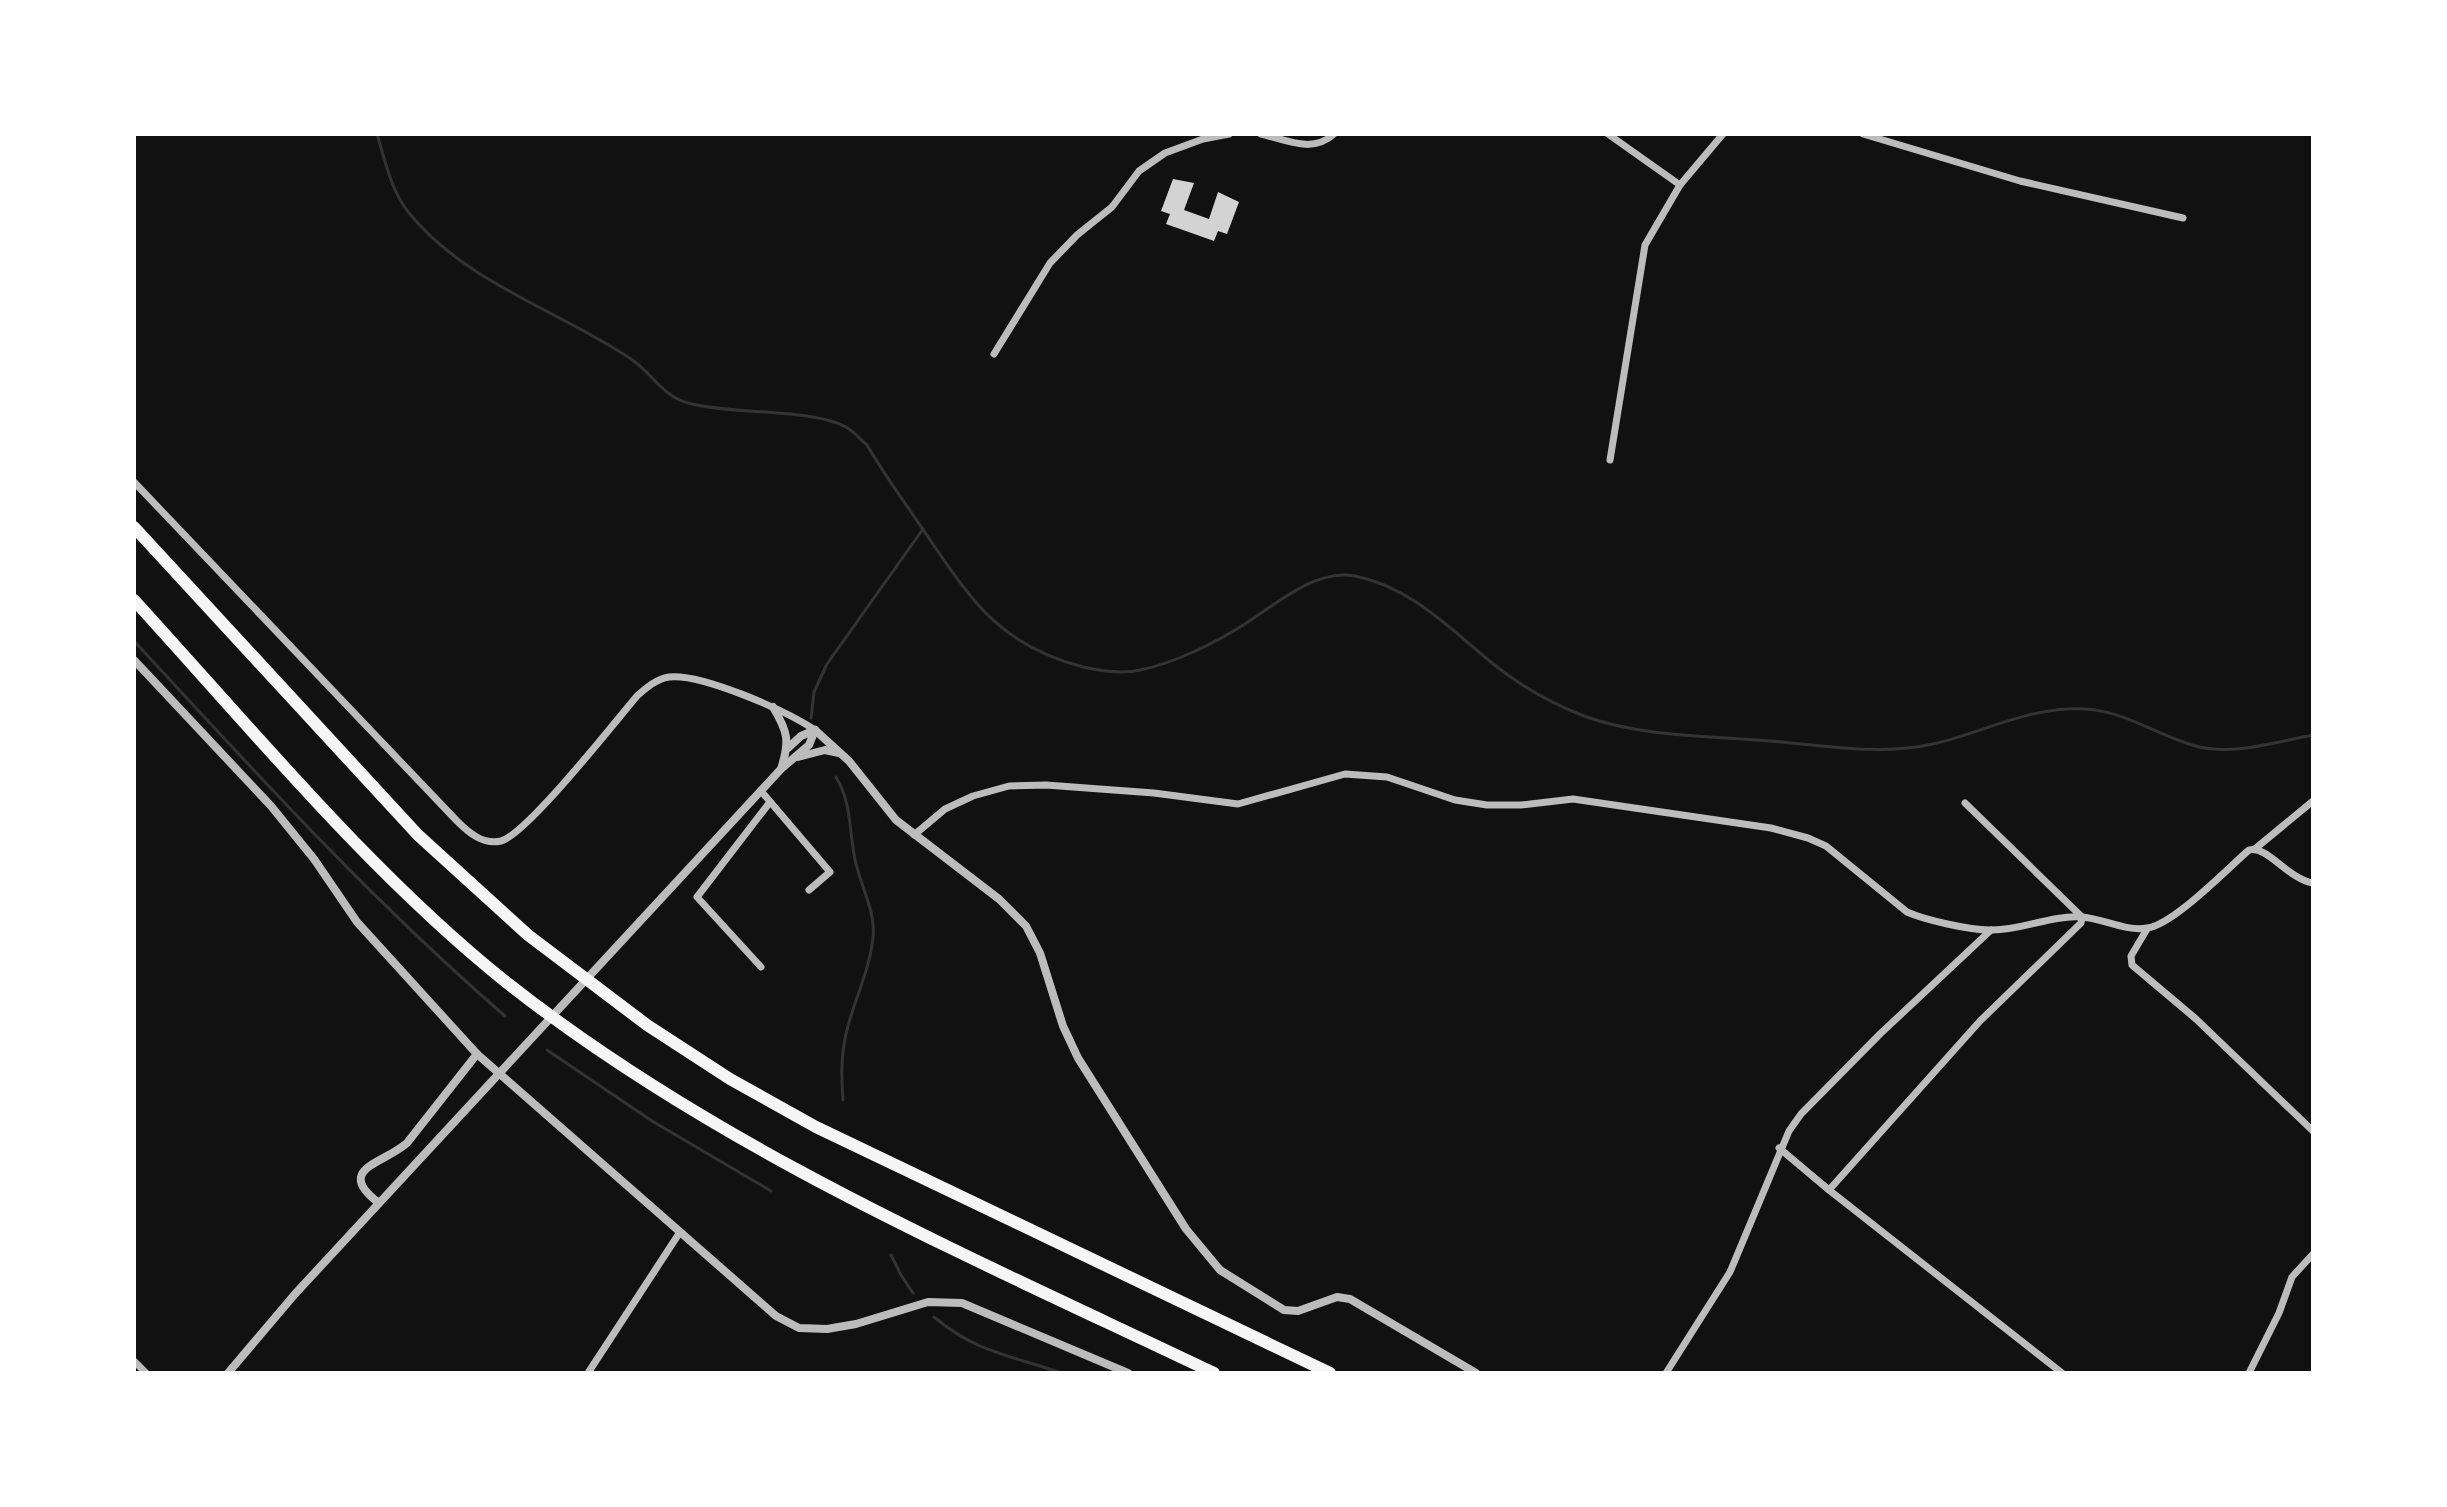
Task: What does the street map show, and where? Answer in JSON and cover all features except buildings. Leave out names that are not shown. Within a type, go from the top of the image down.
[{"type":"highway","points":[[134,527],[383,800],[427,844],[528,935],[637,1018],[730,1079],[828,1133],[1330,1373]]},
{"type":"highway","points":[[134,600],[313,796],[426,911],[504,980],[575,1034],[640,1080],[784,1163],[911,1228],[1214,1373]]},
{"type":"street","points":[[994,354],[1050,263],[1077,235],[1112,207],[1139,171],[1165,153],[1203,139],[1229,134]]},
{"type":"street","points":[[1261,134],[1310,146],[1323,144],[1334,134]]},
{"type":"street","points":[[1608,134],[1680,185]]},
{"type":"street","points":[[1610,460],[1645,245],[1680,185],[1723,134]]},
{"type":"street","points":[[1863,134],[2020,181],[2183,218]]},
{"type":"street","points":[[134,482],[457,821],[485,841],[503,840],[526,823],[637,696],[656,681],[667,677],[681,677],[747,696],[815,730],[841,753],[896,820],[999,899],[1026,926],[1040,953],[1063,1026],[1078,1058],[1186,1229],[1220,1270],[1284,1310],[1298,1311],[1337,1297],[1350,1299],[1476,1373]]},
{"type":"street","points":[[134,660],[271,806],[314,859],[357,922],[477,1054],[776,1316],[799,1328],[827,1329],[856,1324],[928,1302],[962,1303],[1128,1373]]},
{"type":"street","points":[[773,707],[783,724],[788,748]]},
{"type":"street","points":[[781,769],[788,748],[801,736],[815,730]]},
{"type":"street","points":[[228,1373],[295,1294],[534,1033],[781,769],[809,745],[815,730]]},
{"type":"street","points":[[797,757],[825,750],[841,753]]},
{"type":"street","points":[[914,835],[945,809],[973,796],[1009,786],[1046,785],[1154,793],[1238,804],[1345,774],[1387,777],[1455,800],[1487,805],[1573,799],[1771,828],[1826,846],[1907,912],[1919,917],[1991,930],[2056,917],[2082,917],[2147,929],[2183,908],[2249,850],[2256,848],[2313,801]]},
{"type":"street","points":[[761,791],[830,872],[809,890]]},
{"type":"street","points":[[761,967],[697,897],[770,802]]},
{"type":"street","points":[[1965,803],[2082,917]]},
{"type":"street","points":[[2256,848],[2296,878],[2313,883]]},
{"type":"street","points":[[1829,1190],[1959,1043],[2081,923],[2082,917]]},
{"type":"street","points":[[2147,929],[2131,956],[2132,965],[2196,1019],[2313,1131]]},
{"type":"street","points":[[1666,1373],[1730,1272],[1758,1209],[1779,1148],[1801,1114],[1880,1034],[1991,930]]},
{"type":"street","points":[[379,1203],[364,1192],[360,1174],[407,1143],[477,1054]]},
{"type":"street","points":[[1779,1148],[2062,1373]]},
{"type":"street","points":[[588,1373],[680,1232]]},
{"type":"street","points":[[2249,1373],[2279,1313],[2292,1277],[2313,1254]]},
{"type":"street","points":[[134,1361],[146,1373]]},
{"type":"waterway","points":[[377,134],[398,195],[409,213],[432,237],[485,277],[631,359],[671,395],[705,407],[817,418],[849,429],[867,445],[974,600],[1009,633],[1054,658],[1083,667],[1126,672],[1167,663],[1221,638],[1297,590],[1340,575],[1375,582],[1412,599],[1502,671],[1536,693],[1584,716],[1652,732],[1893,749],[1950,740],[2033,714],[2086,709],[2118,715],[2192,745],[2207,748],[2237,749],[2313,735]]},
{"type":"waterway","points":[[811,718],[814,692],[827,664],[923,529]]},
{"type":"waterway","points":[[134,641],[361,881],[505,1016]]},
{"type":"waterway","points":[[836,777],[847,805],[856,864],[873,927],[869,960],[844,1044],[843,1100]]},
{"type":"waterway","points":[[547,1050],[652,1121],[771,1191]]},
{"type":"waterway","points":[[891,1255],[913,1293]]},
{"type":"waterway","points":[[934,1317],[980,1346],[1061,1373]]}]
